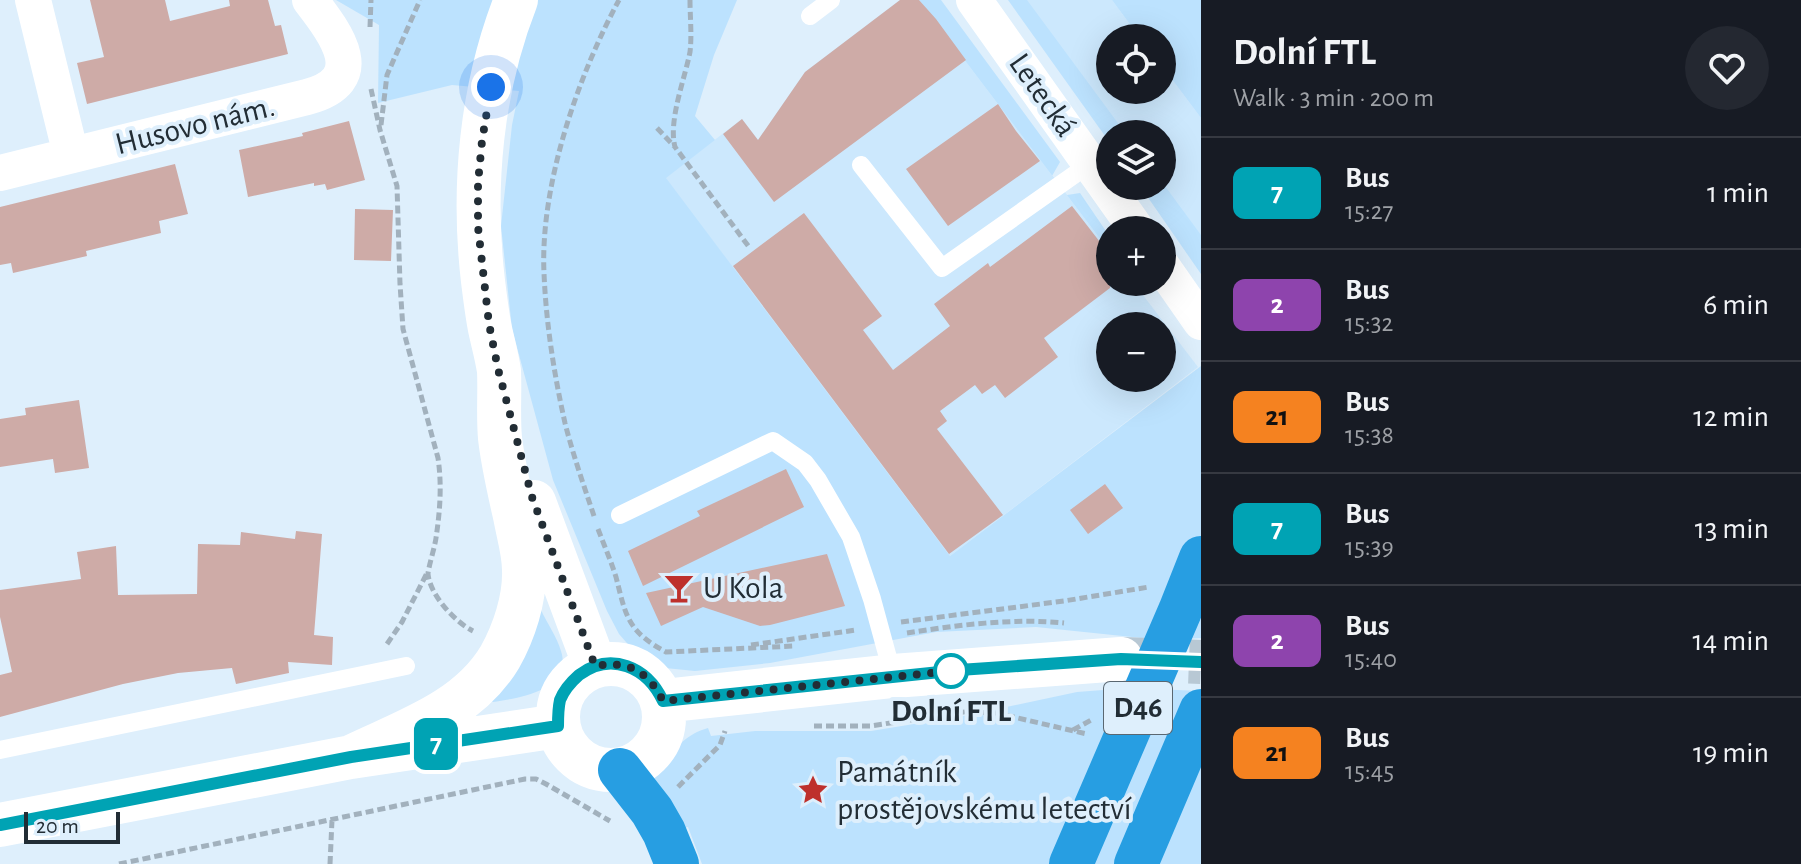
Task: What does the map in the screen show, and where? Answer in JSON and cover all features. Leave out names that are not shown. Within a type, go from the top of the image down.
[{"type":"highway","name":"D46","points":[[1073,861],[1201,558]]},
{"type":"highway","name":"D46","points":[[1136,864],[1201,711]]},
{"type":"highway","points":[[620,770],[652,811],[677,864]]},
{"type":"main road","points":[[516,0],[495,69],[482,141],[478,227],[483,281],[498,369],[532,497],[595,666]]},
{"type":"main road","points":[[351,757],[433,718],[461,701],[490,671],[511,631],[522,594],[524,567],[500,437],[498,369]]},
{"type":"main road","points":[[663,701],[893,676],[1121,659]]},
{"type":"main road","points":[[623,665],[636,670],[657,688],[663,701],[665,713],[661,740],[644,760],[620,770],[592,768],[579,761],[569,751],[558,726],[560,700],[566,689],[574,679],[595,666],[623,665]]},
{"type":"main road","points":[[0,825],[351,757],[558,726]]},
{"type":"street","name":"Husovo nám.","points":[[33,0],[71,155]]},
{"type":"street","name":"Husovo nám.","points":[[0,173],[329,89],[338,82],[345,62],[332,29],[310,0]]},
{"type":"street","name":"Letecká","points":[[974,0],[1127,216]]},
{"type":"street","points":[[1176,286],[1201,322]]},
{"type":"lane","points":[[810,16],[831,0]]},
{"type":"lane","points":[[861,165],[942,268],[1091,163]]},
{"type":"lane","points":[[620,515],[773,441],[805,463],[851,537],[893,676]]},
{"type":"lane","points":[[0,750],[406,666]]},
{"type":"path","points":[[370,31],[371,0]]},
{"type":"path","points":[[380,130],[387,75],[420,0]]},
{"type":"path","points":[[675,147],[673,131],[690,48],[690,0]]},
{"type":"path","points":[[365,674],[402,622],[428,572],[433,558],[441,498],[438,458],[403,329],[397,186],[370,86]]},
{"type":"path","points":[[657,128],[675,147],[749,247]]},
{"type":"path","points":[[428,572],[432,585],[453,618],[476,632]]},
{"type":"path","points":[[712,650],[1155,586]]},
{"type":"path","points":[[813,726],[870,726],[970,712]]},
{"type":"path","points":[[674,791],[720,745],[725,731]]},
{"type":"path","points":[[119,864],[525,779],[536,779],[546,784],[616,826]]},
{"type":"path","points":[[330,864],[332,820]]},
{"type":"shaded area","points":[[336,0],[737,0],[714,55],[695,116],[715,140],[666,178],[950,556],[1167,392],[1176,392],[1176,385],[1201,366],[1201,638],[1161,640],[1036,627],[936,632],[770,663],[695,671],[665,668],[640,658],[619,634],[607,611],[553,480],[512,329],[501,226],[512,125],[519,91],[452,85],[378,103],[379,25]]},
{"type":"shaded area","points":[[900,0],[919,0],[1096,234],[1096,296],[1144,296],[1156,312],[1096,312],[1096,392],[1165,392],[950,556],[665,178],[742,119],[758,140],[805,72]]},
{"type":"shaded area","points":[[919,0],[941,0],[1060,162],[1052,176]]},
{"type":"shaded area","points":[[1008,0],[1027,0],[1096,93],[1096,104],[1104,104],[1116,120],[1096,120],[1096,123]]},
{"type":"shaded area","points":[[1024,0],[1112,0],[1130,24],[1096,24],[1096,96]]},
{"type":"shaded area","points":[[1112,0],[1201,0],[1201,118],[1176,85],[1176,24],[1130,24]]},
{"type":"shaded area","points":[[1176,85],[1201,118],[1201,236],[1174,200],[1176,120],[1114,120],[1102,104],[1176,104]]},
{"type":"shaded area","points":[[1062,189],[1067,195],[1080,193],[1096,216],[1096,234]]},
{"type":"shaded area","points":[[1150,200],[1175,200],[1201,235],[1201,274],[1176,238],[1176,216],[1161,216]]},
{"type":"shaded area","points":[[1176,338],[1198,367],[1176,384]]},
{"type":"shaded area","points":[[541,610],[561,651],[563,664],[559,675],[542,690],[493,702],[488,699]]},
{"type":"shaded area","points":[[1129,688],[1201,691],[1201,864],[702,864],[688,827],[678,830],[650,775],[683,741],[708,728],[711,736],[755,731],[871,731],[969,715],[1077,692]]},
{"type":"building","points":[[90,0],[165,0],[170,21],[230,6],[229,0],[268,0],[275,26],[281,25],[288,54],[87,104],[77,63],[104,57]]},
{"type":"building","points":[[900,0],[919,0],[966,60],[774,202],[723,134],[742,119],[758,140],[805,72]]},
{"type":"building","points":[[998,104],[1040,161],[948,226],[906,169]]},
{"type":"building","points":[[349,121],[365,180],[327,190],[325,184],[314,186],[314,183],[248,197],[239,150],[303,136],[302,133]]},
{"type":"building","points":[[175,164],[188,214],[159,221],[161,233],[86,251],[87,256],[13,273],[11,263],[0,265],[0,207]]},
{"type":"building","points":[[1072,206],[1096,237],[1096,296],[1099,296],[1044,338],[1058,357],[1005,398],[995,385],[982,394],[975,385],[940,411],[947,421],[937,429],[1003,515],[949,554],[733,266],[804,213],[882,316],[863,330],[893,370],[950,326],[934,304],[988,263],[990,267]]},
{"type":"building","points":[[355,209],[393,210],[391,261],[354,260]]},
{"type":"building","points":[[79,400],[89,468],[55,473],[53,459],[0,467],[0,419],[26,415],[25,408]]},
{"type":"building","points":[[786,469],[804,507],[643,586],[628,551],[700,516],[697,511]]},
{"type":"building","points":[[1105,484],[1123,508],[1088,534],[1070,510]]},
{"type":"building","points":[[296,531],[322,534],[314,635],[333,637],[332,665],[288,662],[289,673],[236,684],[232,668],[178,673],[123,684],[0,717],[0,675],[12,672],[0,617],[0,590],[81,579],[77,552],[116,546],[118,595],[197,594],[198,544],[240,545],[241,532],[295,539]]},
{"type":"building","points":[[827,554],[845,606],[770,625],[760,626],[703,607],[661,626],[646,593]]},
{"type":"tunnel","points":[[1123,659],[1201,662]]},
{"type":"bus line","name":"7","points":[[0,825],[351,757],[558,726],[560,700],[574,679],[595,666],[609,664],[636,670],[657,688],[663,701],[959,670],[1121,659],[1201,662]]},
{"type":"place","name":"U Kola","points":[[679,588]]},
{"type":"place","name":"Dolní FTL","points":[[951,671]]},
{"type":"place","name":"Památník prostějovskému letectví","points":[[813,790]]},
{"type":"route","points":[[491,87],[478,183],[478,227],[489,324],[532,497],[595,666],[623,665],[636,670],[657,688],[663,701],[959,670],[951,671]]}]
